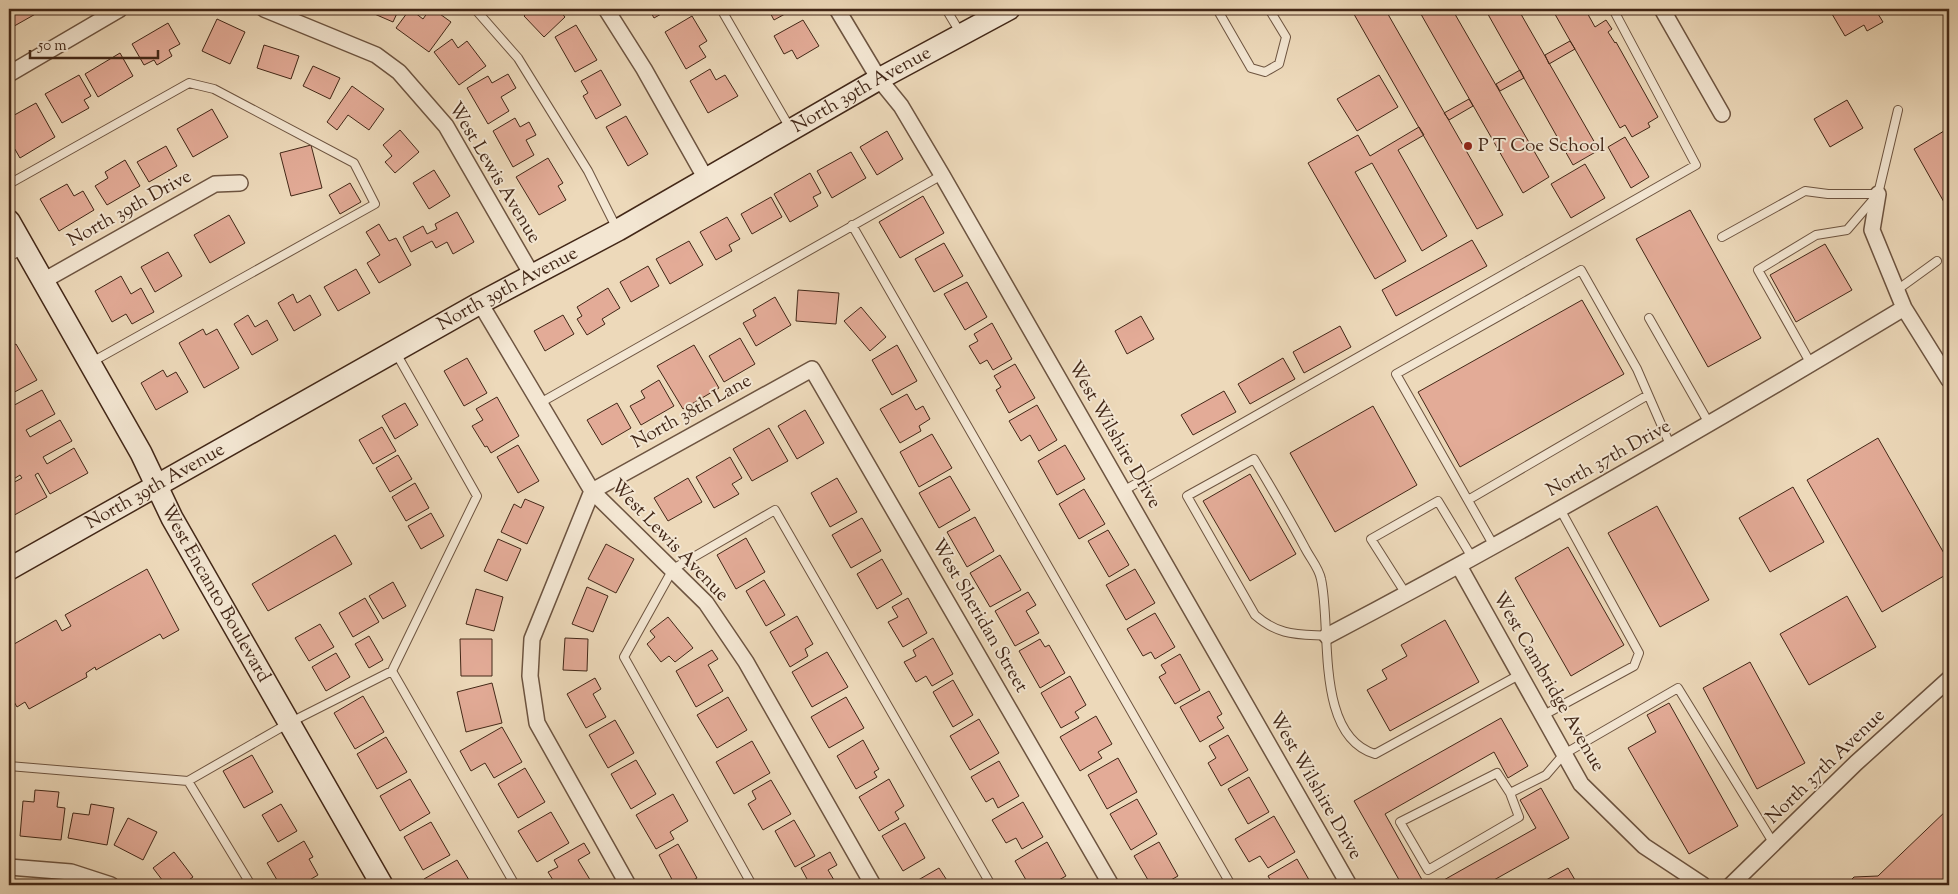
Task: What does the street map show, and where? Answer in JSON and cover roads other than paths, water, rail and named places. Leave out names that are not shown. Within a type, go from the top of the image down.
[{"type":"street","points":[[9,74],[120,9]]},
{"type":"street","name":"West Lewis Avenue","points":[[264,9],[376,55],[399,72],[446,126],[532,275]]},
{"type":"street","points":[[606,9],[644,69],[706,179]]},
{"type":"street","name":"West Wilshire Drive","points":[[837,9],[879,79],[901,106],[942,175],[1349,885]]},
{"type":"street","name":"North 39th Avenue","points":[[9,570],[480,303],[618,230],[879,79],[962,36],[1008,9]]},
{"type":"street","points":[[1662,9],[1722,114]]},
{"type":"street","name":"North 39th Drive","points":[[43,281],[215,184],[240,183]]},
{"type":"street","points":[[1878,194],[1872,230],[1904,308],[1949,380]]},
{"type":"street","name":"West Encanto Boulevard","points":[[9,221],[17,253],[43,281],[90,363],[172,518],[382,885]]},
{"type":"street","name":"West Lewis Avenue","points":[[480,303],[592,491],[706,603],[746,662],[873,885]]},
{"type":"street","name":"North 37th Drive","points":[[1327,636],[1459,566],[1710,425],[1904,308]]},
{"type":"street","name":"North 38th Lane","points":[[592,491],[812,369]]},
{"type":"street","name":"West Sheridan Street","points":[[812,369],[1111,885]]},
{"type":"street","points":[[592,491],[532,639],[530,676],[537,723],[628,885]]},
{"type":"street","name":"West Cambridge Avenue","points":[[1459,566],[1581,784],[1644,846],[1703,885]]},
{"type":"street","name":"North 37th Avenue","points":[[1731,885],[1856,764],[1949,679]]},
{"type":"street","points":[[9,867],[71,872],[111,885]]},
{"type":"lane","points":[[475,9],[518,58],[588,171],[618,230]]},
{"type":"lane","points":[[721,9],[791,129]]},
{"type":"lane","points":[[946,9],[962,36]]},
{"type":"lane","points":[[1217,9],[1251,68],[1265,72],[1279,64],[1286,38],[1269,9]]},
{"type":"lane","points":[[1123,491],[1696,165],[1613,9]]},
{"type":"lane","points":[[9,184],[189,83],[214,89],[354,163],[375,204],[90,363]]},
{"type":"lane","points":[[1811,364],[1758,270],[1816,234],[1847,230],[1878,194],[1898,110]]},
{"type":"lane","points":[[540,404],[942,175]]},
{"type":"lane","points":[[1722,237],[1805,191],[1828,194],[1878,194]]},
{"type":"lane","points":[[852,225],[1231,885]]},
{"type":"lane","points":[[1897,290],[1937,261]]},
{"type":"lane","points":[[1494,546],[1396,374],[1581,270],[1637,369],[1671,447]]},
{"type":"lane","points":[[1649,318],[1710,425]]},
{"type":"lane","points":[[9,766],[188,781],[289,724],[392,671],[477,496],[396,352]]},
{"type":"lane","points":[[1468,500],[1648,394]]},
{"type":"lane","points":[[1327,636],[1287,634],[1268,627],[1255,615],[1187,496],[1254,459],[1321,577],[1327,636],[1334,705],[1338,719],[1357,744],[1365,751],[1375,754],[1520,675]]},
{"type":"lane","points":[[1406,594],[1371,539],[1438,501],[1473,558]]},
{"type":"lane","points":[[1542,716],[1634,666],[1640,653],[1560,509]]},
{"type":"lane","points":[[752,885],[624,657],[673,570],[774,510],[991,885]]},
{"type":"lane","points":[[392,671],[515,885]]},
{"type":"lane","points":[[1510,793],[1546,775],[1564,754],[1678,688],[1774,844]]},
{"type":"lane","points":[[1496,773],[1510,793],[1519,817],[1428,870],[1400,822],[1496,773]]},
{"type":"lane","points":[[188,781],[251,885]]},
{"type":"place","name":"P T Coe School","points":[[1468,146]]}]
